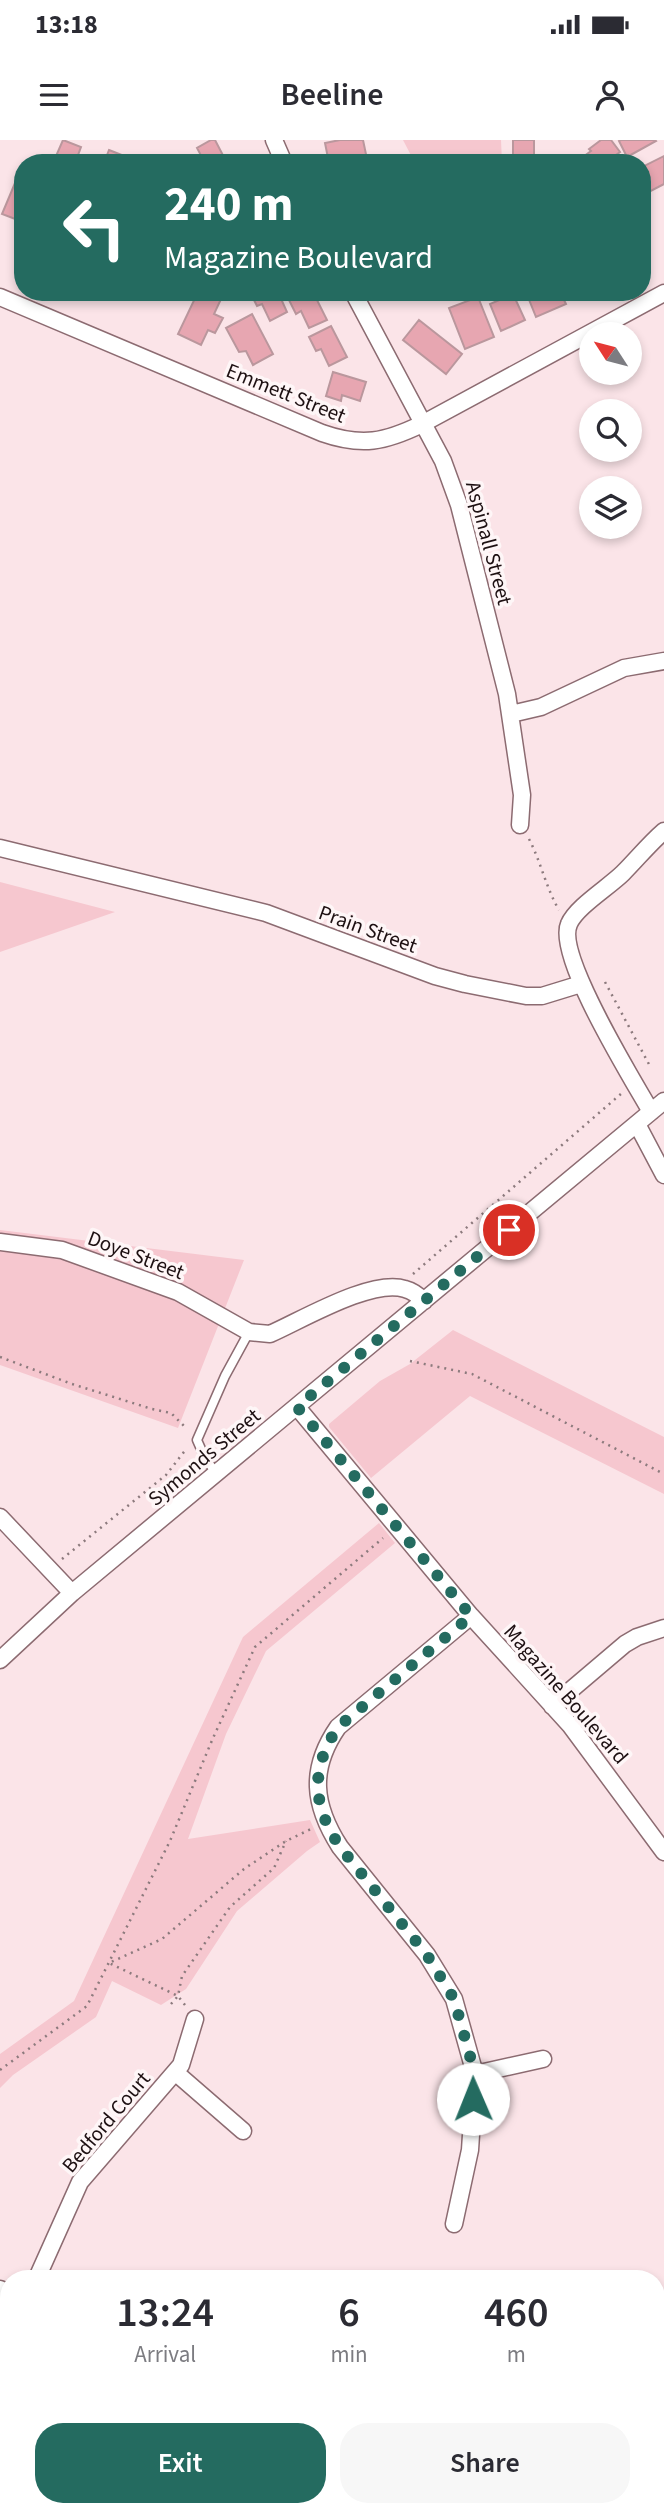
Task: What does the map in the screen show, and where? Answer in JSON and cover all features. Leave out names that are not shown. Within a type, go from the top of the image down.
[{"type":"street","name":"Emmett Street","points":[[0,297],[335,438],[352,441],[386,440],[422,424],[649,301]]},
{"type":"street","name":"Aspinall Street","points":[[358,301],[443,461],[459,505],[511,714],[522,795],[520,825]]},
{"type":"street","points":[[511,714],[541,707],[624,668],[664,661]]},
{"type":"street","points":[[658,1106],[581,984],[569,949],[569,924],[575,915],[664,831]]},
{"type":"street","name":"Prain Street","points":[[0,848],[266,913],[426,973],[465,984],[526,996],[542,996],[581,984]]},
{"type":"street","name":"Symonds Street","points":[[0,1660],[72,1594],[658,1106]]},
{"type":"street","points":[[637,1124],[664,1175]]},
{"type":"street","name":"Doye Street","points":[[0,1242],[62,1250],[165,1287],[249,1332]]},
{"type":"street","points":[[249,1332],[270,1334],[379,1288],[398,1287],[414,1293],[424,1301]]},
{"type":"street","name":"Magazine Boulevard","points":[[297,1407],[471,1616],[589,1749],[664,1852]]},
{"type":"street","points":[[0,1517],[72,1594]]},
{"type":"street","points":[[454,2224],[470,2150],[475,2074],[454,1999],[427,1955],[340,1847],[328,1828],[322,1814],[317,1779],[328,1742],[338,1727],[471,1616]]},
{"type":"street","points":[[552,1706],[625,1644],[664,1628]]},
{"type":"street","name":"Bedford Court","points":[[41,2270],[84,2176],[181,2065],[195,2019]]},
{"type":"street","points":[[475,2074],[543,2060]]},
{"type":"street","name":"Bedford Court","points":[[175,2072],[243,2130]]},
{"type":"lane","points":[[216,1473],[197,1440],[225,1376],[249,1332]]},
{"type":"path","points":[[520,825],[540,860],[551,897],[569,924]]},
{"type":"path","points":[[605,982],[651,1069]]},
{"type":"path","points":[[398,1287],[627,1088]]},
{"type":"path","points":[[0,1357],[72,1384],[171,1413],[197,1440],[184,1450],[166,1475],[60,1560]]},
{"type":"path","points":[[410,1361],[472,1374],[664,1474]]},
{"type":"path","points":[[0,2070],[86,2006],[170,1842],[213,1738],[255,1647],[396,1527]]},
{"type":"path","points":[[108,1963],[162,1939],[244,1869],[286,1841],[311,1829],[328,1828]]},
{"type":"path","points":[[171,2004],[178,1996],[182,1976],[230,1907],[274,1868],[286,1841]]},
{"type":"path","points":[[108,1963],[178,1996],[195,2019]]},
{"type":"shaded area","points":[[403,140],[501,140],[502,154],[410,154]]},
{"type":"shaded area","points":[[0,882],[115,912],[0,952]]},
{"type":"shaded area","points":[[0,1230],[244,1260],[178,1428],[0,1365]]},
{"type":"shaded area","points":[[453,1330],[664,1437],[664,1494],[470,1396],[371,1478],[329,1424],[380,1381],[410,1364]]},
{"type":"shaded area","points":[[379,1523],[395,1543],[266,1651],[226,1734],[188,1839],[310,1820],[320,1842],[237,1911],[186,1989],[161,2005],[112,1981],[96,2017],[13,2075],[0,2088],[0,2054],[74,2001],[243,1637]]},
{"type":"building","points":[[63,140],[81,147],[78,154],[57,154]]},
{"type":"building","points":[[215,140],[222,154],[200,154],[197,148]]},
{"type":"building","points":[[363,140],[366,154],[327,154],[325,143]]},
{"type":"building","points":[[513,140],[534,140],[534,154],[513,154]]},
{"type":"building","points":[[601,140],[611,140],[620,152],[587,154],[591,151],[589,149]]},
{"type":"building","points":[[619,141],[656,141],[632,154],[626,154]]},
{"type":"building","points":[[664,156],[664,184],[651,191],[651,162]]},
{"type":"building","points":[[14,185],[14,219],[2,214]]},
{"type":"building","points":[[194,301],[220,301],[214,314],[223,318],[215,333],[208,330],[201,345],[178,334]]},
{"type":"building","points":[[254,301],[282,301],[287,312],[270,321],[262,304],[257,306]]},
{"type":"building","points":[[290,301],[318,301],[327,320],[309,328],[301,311],[296,314]]},
{"type":"building","points":[[467,301],[480,301],[494,337],[465,349],[449,308]]},
{"type":"building","points":[[497,301],[516,301],[525,320],[501,331],[490,304]]},
{"type":"building","points":[[530,301],[564,301],[566,304],[536,317]]},
{"type":"building","points":[[252,314],[273,354],[253,365],[246,351],[239,352],[226,328]]},
{"type":"building","points":[[419,320],[462,354],[446,374],[403,340]]},
{"type":"building","points":[[331,326],[347,357],[329,366],[321,349],[316,351],[309,337]]},
{"type":"building","points":[[333,372],[366,382],[360,401],[342,395],[341,401],[326,396]]},
{"type":"route","points":[[473,2099],[475,2074],[454,1999],[427,1955],[340,1847],[328,1828],[322,1814],[317,1779],[328,1742],[338,1727],[471,1616],[297,1407],[509,1230]]}]
